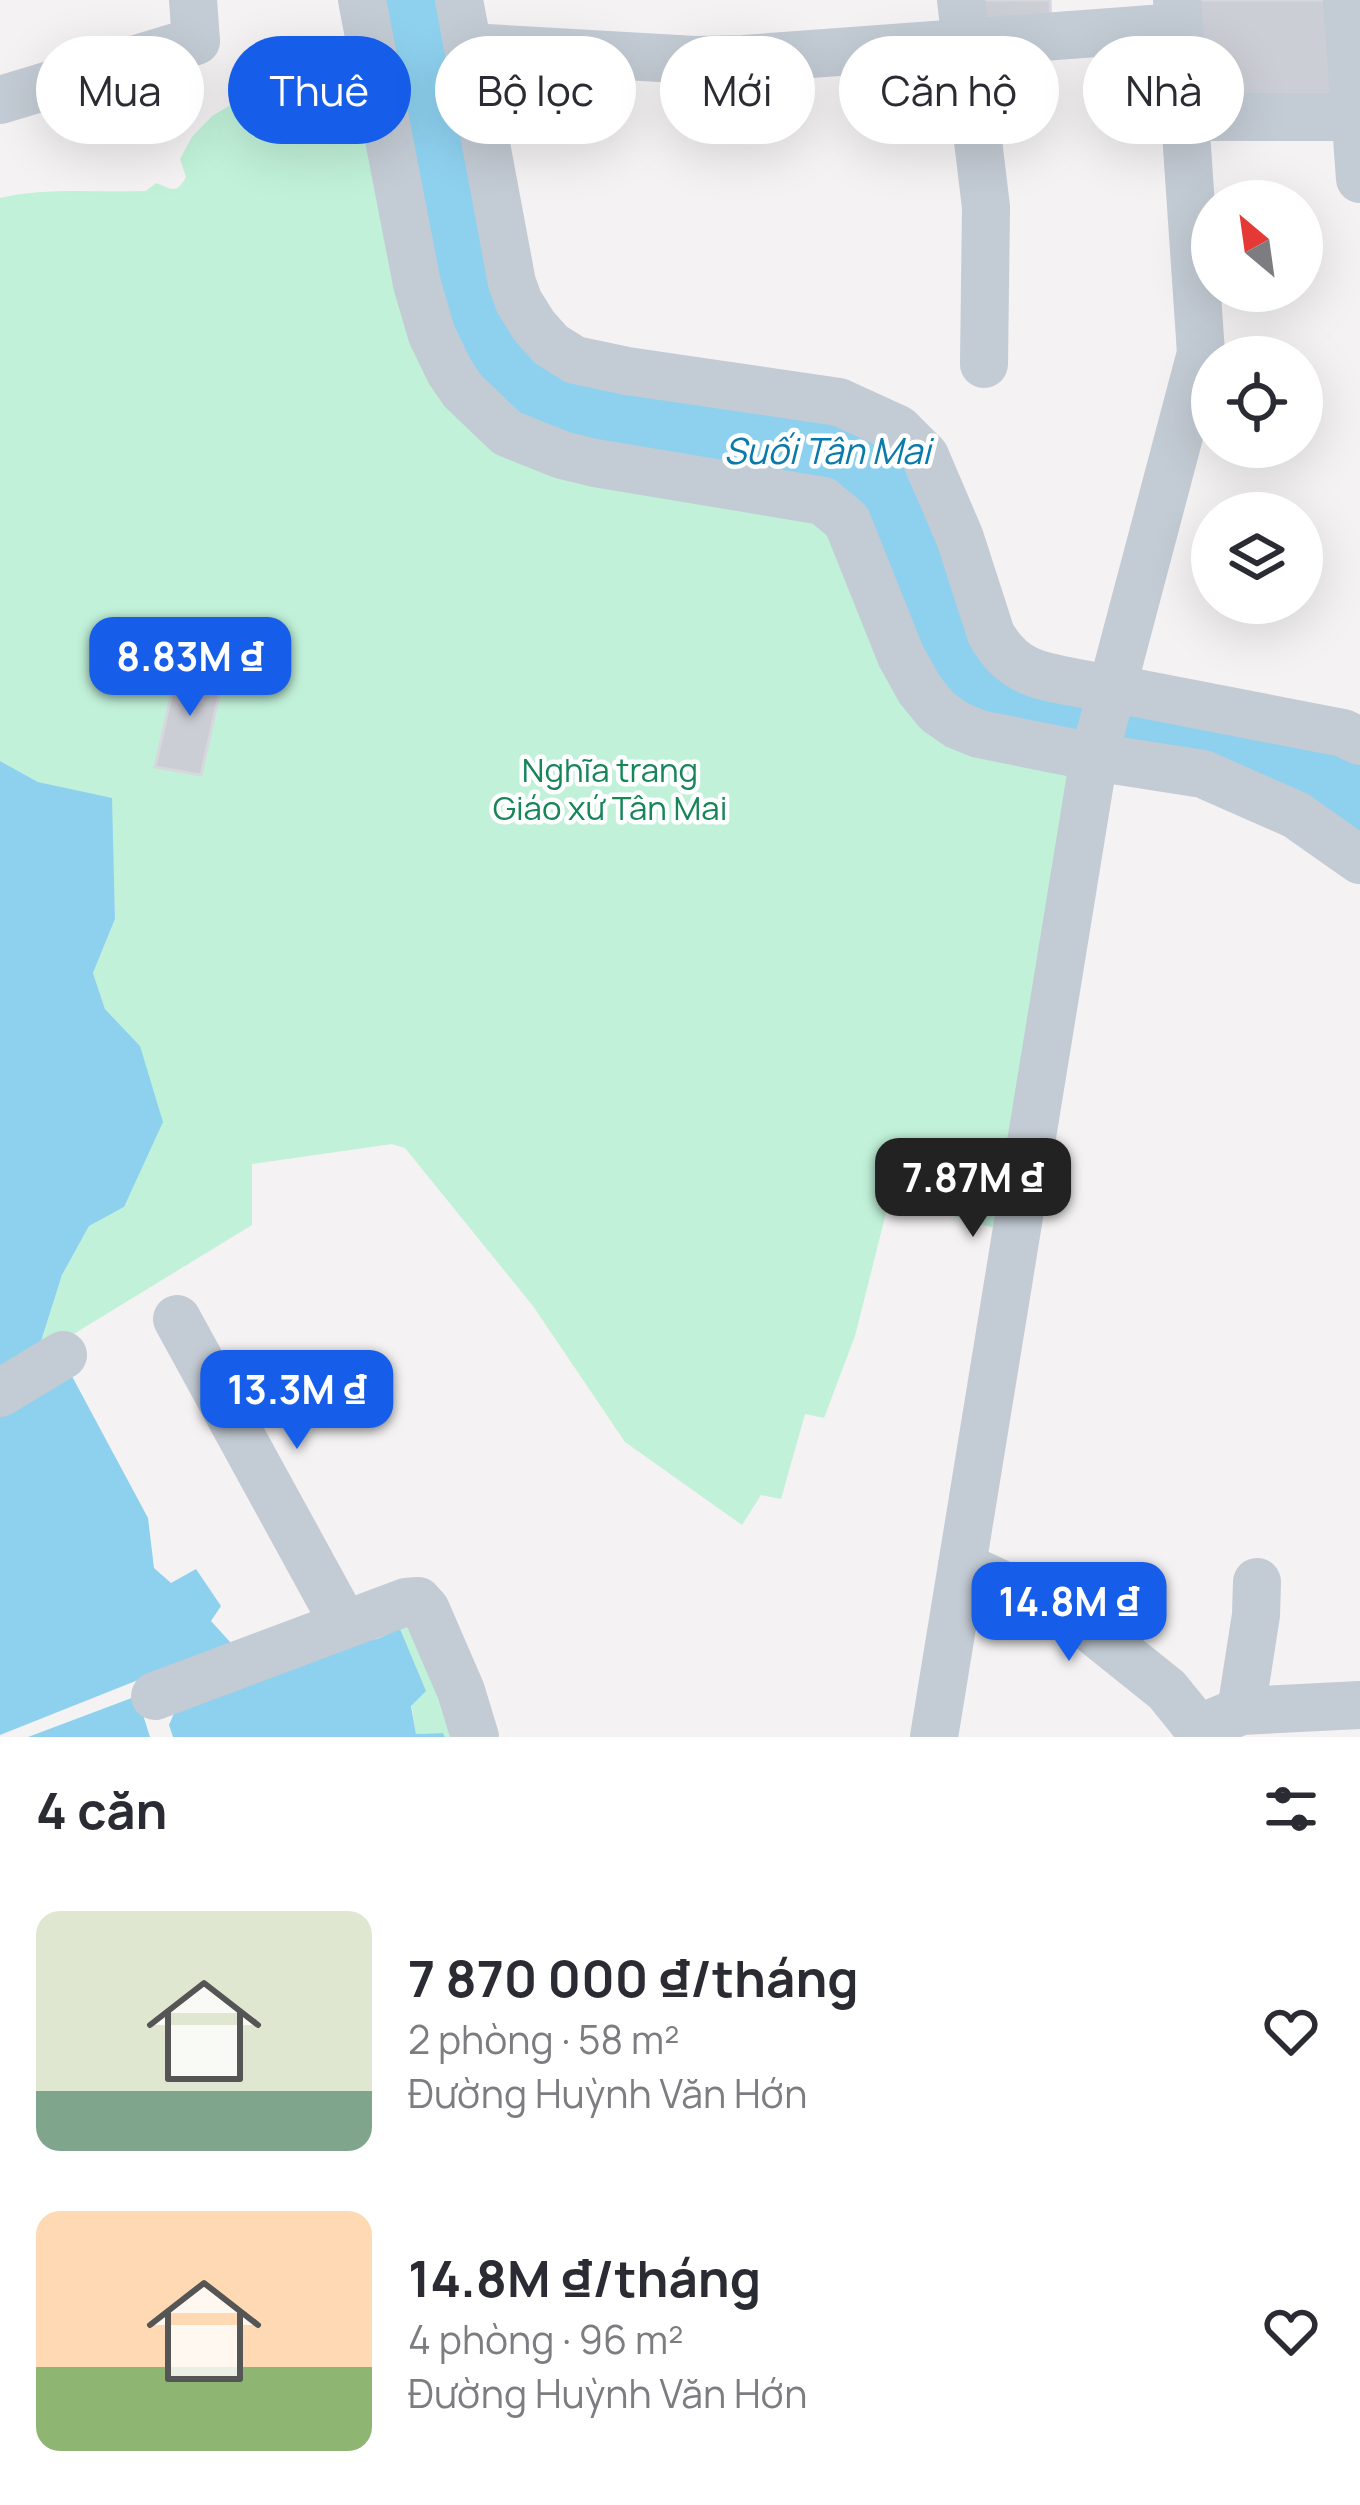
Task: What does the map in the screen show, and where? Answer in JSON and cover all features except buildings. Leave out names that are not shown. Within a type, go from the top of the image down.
[{"type":"street","points":[[0,100],[196,41],[193,0]]},
{"type":"street","points":[[362,0],[422,302],[449,373],[488,417],[530,444],[579,459],[823,501],[847,520],[901,656],[938,711],[979,734],[1203,774],[1296,815],[1360,860]]},
{"type":"street","points":[[459,0],[467,36]]},
{"type":"street","points":[[1347,0],[1360,178]]},
{"type":"street","points":[[636,57],[744,59],[963,21],[1178,13]]},
{"type":"street","points":[[963,21],[986,207],[983,364]]},
{"type":"street","points":[[1244,117],[1354,117]]},
{"type":"street","points":[[487,144],[512,283],[519,302],[551,345],[575,360],[627,371],[839,402],[898,429],[925,456],[960,538],[991,634],[1011,662],[1030,673],[1360,741]]},
{"type":"street","points":[[934,1737],[1094,758],[1100,687],[1201,353],[1187,144]]},
{"type":"street","points":[[178,1319],[344,1624]]},
{"type":"street","points":[[0,1394],[63,1355]]},
{"type":"street","points":[[962,1566],[1081,1621],[1216,1726],[1360,1705]]},
{"type":"street","points":[[1216,1726],[1256,1615],[1257,1582]]},
{"type":"street","points":[[155,1696],[418,1601],[459,1686],[475,1737]]},
{"type":"green space","name":"Nghĩa trang Giáo xứ Tân Mai","points":[[228,107],[228,144],[377,144],[387,195],[816,512],[1080,767],[1004,1231],[890,1197],[855,1336],[824,1418],[805,1414],[781,1499],[761,1495],[742,1525],[625,1442],[533,1306],[405,1148],[392,1144],[252,1164],[252,1225],[36,1357],[62,1275],[89,1226],[124,1207],[140,1046],[105,1009],[93,973],[115,919],[111,799],[38,782],[0,761],[0,198],[54,191],[146,191],[156,183],[176,189],[186,177],[180,159],[188,144],[204,144],[204,124]]},
{"type":"green space","points":[[405,1613],[460,1737],[416,1734],[400,1630],[377,1639],[375,1626]]},
{"type":"water","name":"Suối Tân Mai","points":[[374,0],[447,0],[454,36],[435,36],[435,144],[475,144],[507,305],[721,396],[892,440],[977,634],[1360,755],[1360,844],[1085,742],[944,701],[864,527],[514,423],[445,333],[405,144],[411,144],[411,36],[382,36]]},
{"type":"water","points":[[0,761],[38,782],[112,798],[115,919],[93,973],[105,1009],[140,1046],[163,1122],[124,1207],[89,1226],[62,1275],[36,1357],[0,1380]]},
{"type":"water","points":[[67,1367],[148,1518],[154,1568],[171,1583],[196,1569],[221,1606],[211,1621],[231,1643],[0,1735],[0,1407]]},
{"type":"water","points":[[400,1629],[426,1691],[411,1706],[416,1734],[443,1733],[445,1737],[173,1737],[169,1725],[178,1704],[351,1640],[377,1639]]},
{"type":"water","points":[[137,1696],[150,1737],[28,1737]]}]
